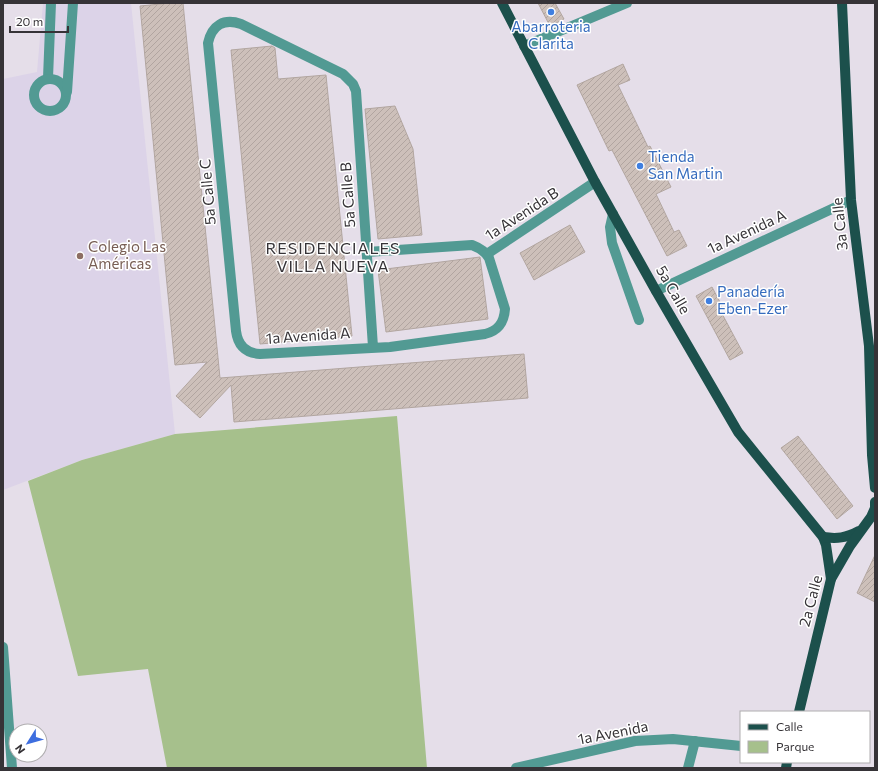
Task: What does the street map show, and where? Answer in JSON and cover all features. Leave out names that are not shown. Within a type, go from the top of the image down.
[{"type":"main road","name":"5a Calle","points":[[502,3],[595,182],[738,432],[823,537],[826,545],[831,580]]},
{"type":"main road","name":"3a Calle","points":[[842,3],[851,200],[869,346],[872,455],[875,488]]},
{"type":"main road","points":[[875,502],[875,508]]},
{"type":"main road","name":"2a Calle","points":[[799,711],[831,580],[860,531],[871,517],[875,508]]},
{"type":"main road","points":[[823,537],[836,539],[848,537],[860,531]]},
{"type":"street","points":[[48,78],[51,3]]},
{"type":"street","points":[[67,94],[63,84],[53,78],[48,78],[38,83],[34,93],[36,103],[39,107],[49,111],[59,109],[64,105],[67,94],[73,3]]},
{"type":"street","points":[[524,46],[627,3]]},
{"type":"street","name":"5a Calle C","points":[[246,350],[240,345],[237,338],[235,323],[208,43],[210,36],[214,29],[220,24],[234,22],[241,24],[343,74]]},
{"type":"street","name":"5a Calle B","points":[[343,74],[349,78],[356,91],[373,347]]},
{"type":"street","name":"1a Avenida B","points":[[367,252],[472,245],[487,254],[595,182]]},
{"type":"street","name":"1a Avenida A","points":[[656,291],[851,200]]},
{"type":"street","points":[[613,214],[610,227],[612,243],[639,320]]},
{"type":"street","points":[[373,347],[393,346],[485,334],[498,329],[505,316],[505,309],[487,254]]},
{"type":"street","name":"1a Avenida A","points":[[246,350],[252,353],[260,354],[373,347]]},
{"type":"street","points":[[3,647],[12,768]]},
{"type":"street","name":"1a Avenida","points":[[516,768],[635,741],[673,739],[740,746]]},
{"type":"street","points":[[688,768],[695,741]]},
{"type":"shaded area","name":"Colegio Las Américas","points":[[43,3],[131,3],[175,434],[82,460],[3,490],[3,79],[37,72]]},
{"type":"green space","points":[[397,416],[427,768],[167,768],[148,669],[78,676],[28,481],[82,460],[175,434]]},
{"type":"building","points":[[183,3],[220,378],[524,354],[528,398],[234,422],[231,385],[200,418],[176,396],[207,362],[175,365],[173,346],[140,6]]},
{"type":"building","name":"Abarroteria Clarita","points":[[538,3],[555,3],[564,19],[550,26]]},
{"type":"building","points":[[272,46],[275,48],[278,79],[326,75],[352,336],[260,344],[231,50]]},
{"type":"building","points":[[623,64],[630,80],[618,85],[648,147],[650,146],[671,187],[656,194],[674,232],[679,230],[687,246],[667,256],[612,150],[609,151],[577,85]]},
{"type":"building","points":[[395,106],[413,149],[422,235],[378,239],[365,109]]},
{"type":"building","points":[[570,225],[585,252],[534,280],[520,253]]},
{"type":"building","points":[[480,257],[488,319],[386,332],[378,270]]},
{"type":"building","points":[[712,287],[722,306],[719,308],[743,353],[730,360],[696,296]]},
{"type":"building","points":[[798,436],[853,506],[837,519],[781,448]]},
{"type":"building","points":[[875,555],[875,602],[857,593]]},
{"type":"place","name":"Abarroteria Clarita","points":[[551,12]]},
{"type":"place","name":"Tienda San Martin","points":[[640,166]]},
{"type":"place","name":"Colegio Las Américas","points":[[80,256]]},
{"type":"place","name":"Panadería Eben-Ezer","points":[[709,301]]},
{"type":"district","name":"RESIDENCIALES VILLA NUEVA","points":[[333,257]]}]
